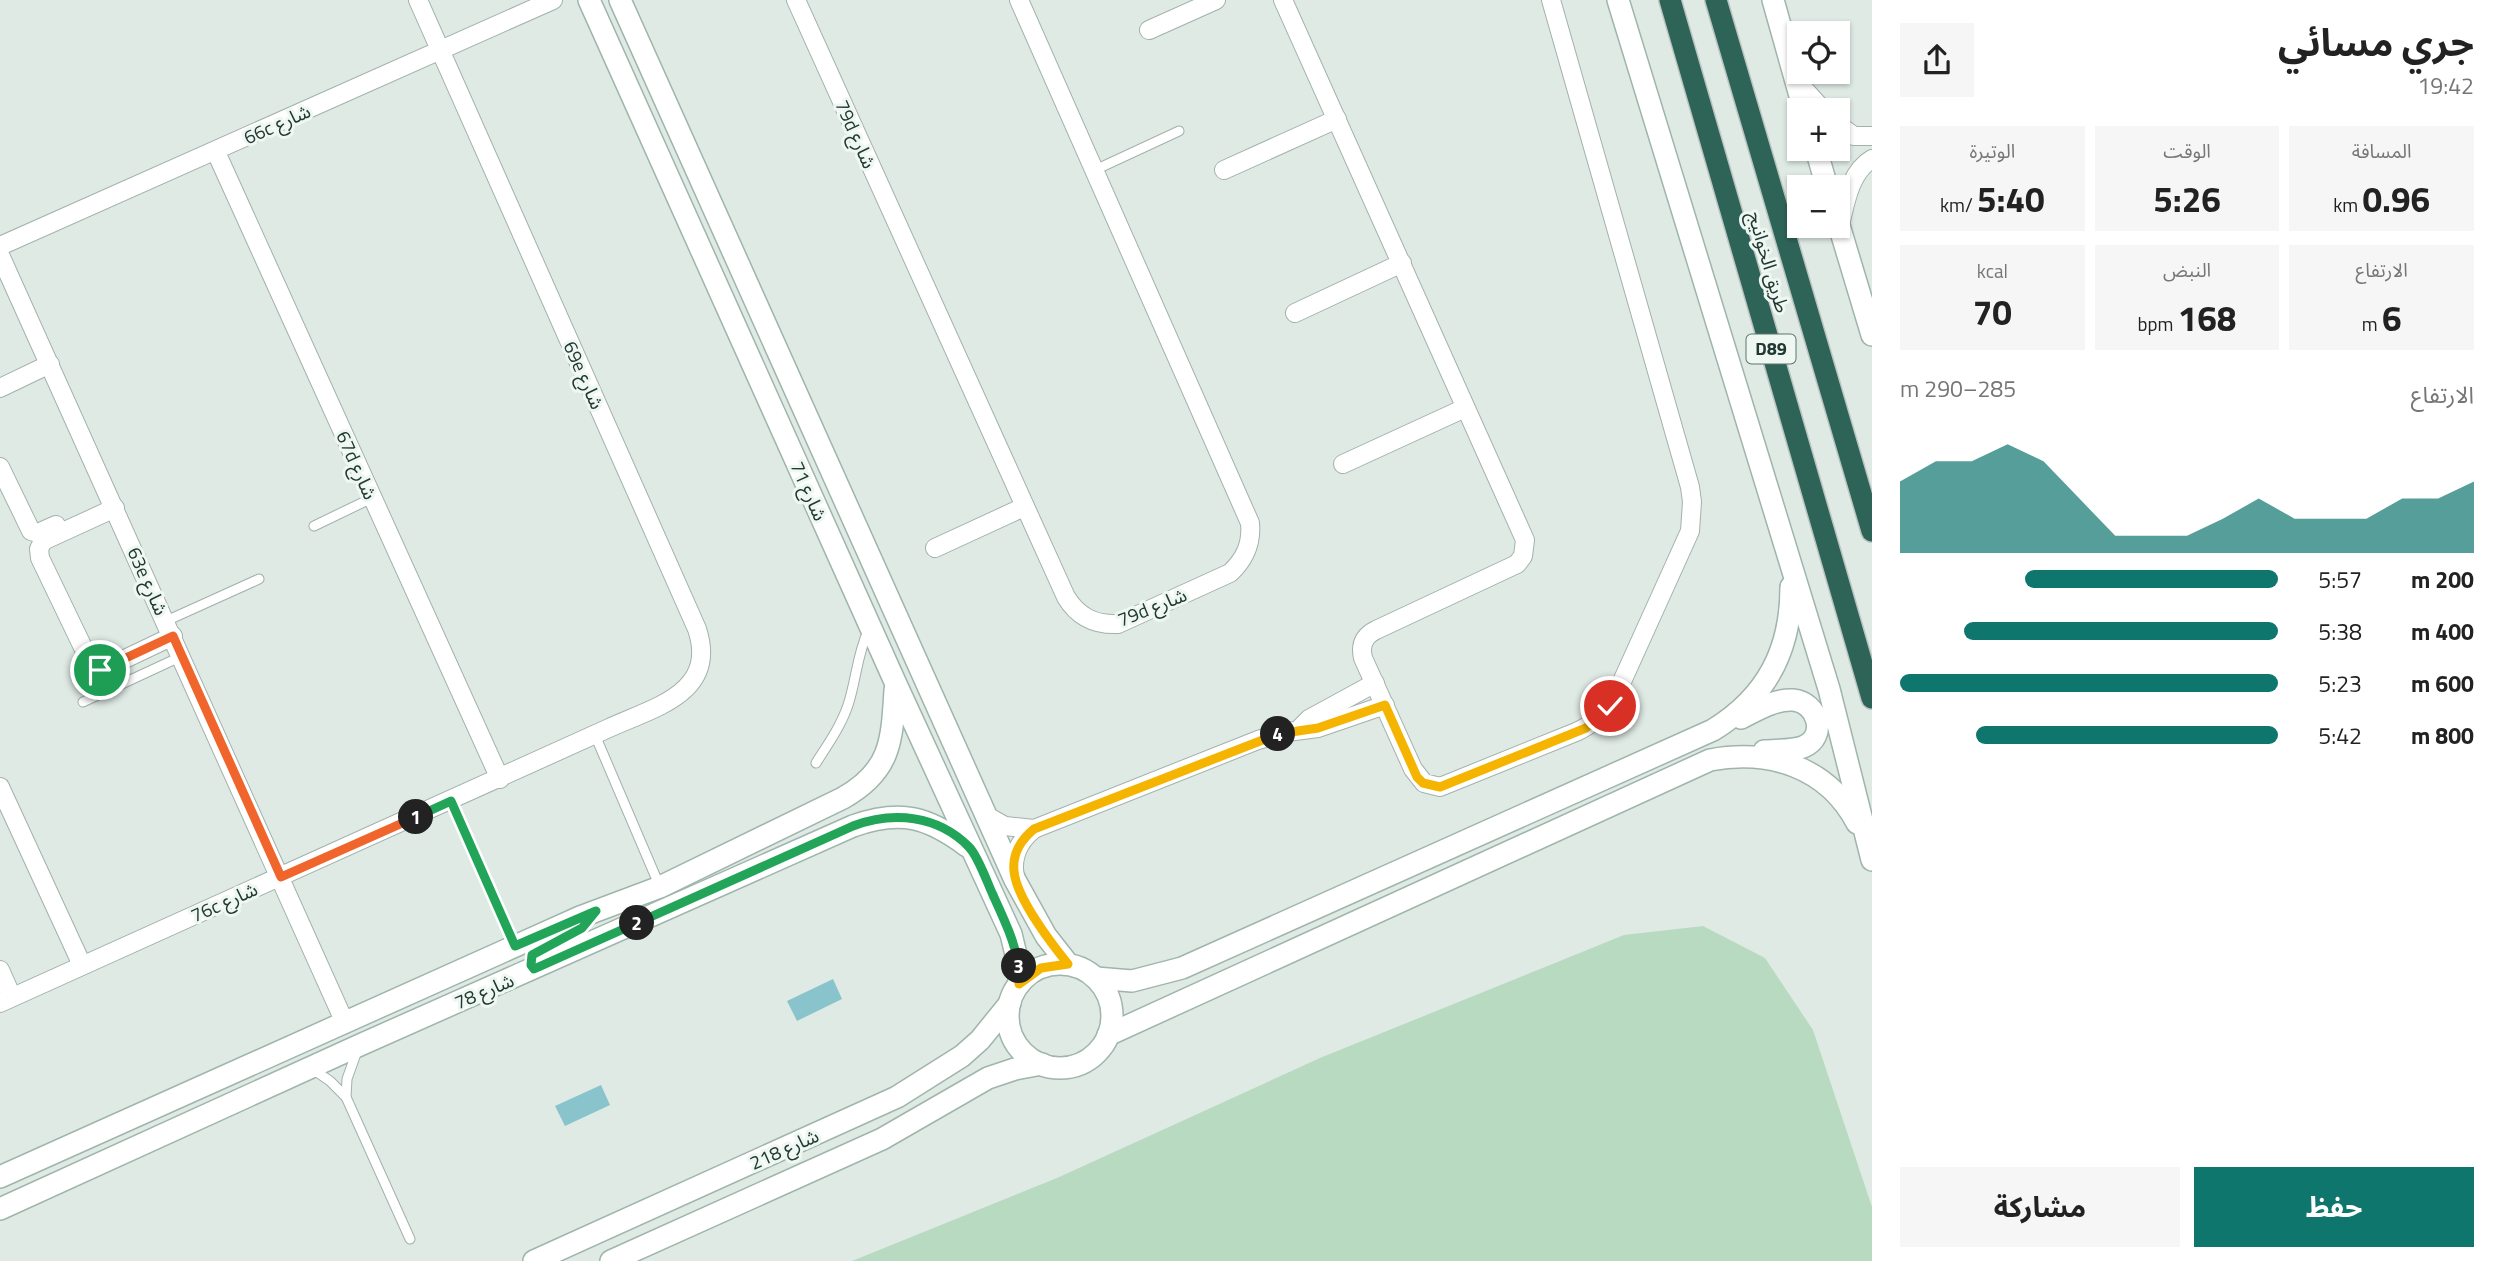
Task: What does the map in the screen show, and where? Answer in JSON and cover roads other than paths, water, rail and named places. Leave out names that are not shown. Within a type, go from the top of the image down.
[{"type":"highway","name":"طريق الخوانيج","points":[[1670,0],[1872,698]]},
{"type":"highway","name":"طريق الخوانيج","points":[[1716,0],[1872,531]]},
{"type":"street","name":"69e شارع","points":[[418,0],[697,629],[702,644],[698,675],[689,687],[676,697]]},
{"type":"street","name":"66c شارع","points":[[0,246],[552,0]]},
{"type":"street","name":"شارع 71","points":[[589,0],[1011,934],[1019,967],[1015,994]]},
{"type":"street","points":[[601,0],[641,85],[652,92],[659,87]]},
{"type":"street","name":"شارع 71","points":[[620,0],[1016,880],[1046,936],[1068,964]]},
{"type":"street","name":"79d شارع","points":[[796,0],[1070,604],[1084,617],[1100,623],[1118,624],[1223,577],[1243,559],[1250,542],[1251,523],[1019,0]]},
{"type":"street","points":[[1149,30],[1216,0]]},
{"type":"street","points":[[1283,0],[1525,540],[1525,551],[1521,560],[1512,566],[1368,634],[1363,641],[1362,649],[1375,683],[1413,769],[1423,783],[1432,786],[1449,785],[1586,728],[1603,714],[1615,697],[1690,531],[1690,487],[1550,0]]},
{"type":"street","points":[[1618,0],[1829,689],[1871,856]]},
{"type":"street","points":[[1773,0],[1787,50]]},
{"type":"street","points":[[1800,84],[1812,98]]},
{"type":"street","points":[[1224,170],[1337,119]]},
{"type":"street","points":[[1850,133],[1854,136],[1872,136]]},
{"type":"street","name":"67d شارع","points":[[216,152],[500,779]]},
{"type":"street","points":[[1850,190],[1857,174],[1872,159]]},
{"type":"street","points":[[1842,238],[1872,335]]},
{"type":"street","name":"63e شارع","points":[[0,255],[345,1023]]},
{"type":"street","points":[[1294,313],[1402,263]]},
{"type":"street","points":[[0,388],[50,364]]},
{"type":"street","points":[[1343,464],[1465,408]]},
{"type":"street","points":[[0,467],[28,528],[34,533],[113,503]]},
{"type":"street","points":[[113,503],[43,541],[39,549],[40,558],[95,668],[104,669],[169,629]]},
{"type":"street","points":[[935,548],[1024,507]]},
{"type":"street","points":[[1713,730],[1745,707],[1770,676],[1785,641],[1789,622],[1790,567]]},
{"type":"street","points":[[1298,730],[1309,719],[1375,683]]},
{"type":"street","name":"شارع 78","points":[[0,1177],[515,946],[660,887],[860,789],[874,775],[891,741],[896,684]]},
{"type":"street","name":"76c شارع","points":[[6,1000],[500,779],[676,697]]},
{"type":"street","points":[[1097,978],[1108,995],[1112,1015],[1108,1035],[1098,1052],[1082,1063],[1062,1068],[1033,1060],[1017,1044],[1009,1025],[1015,994],[1041,968],[1068,964],[1097,978],[1132,981],[1182,968],[1764,707],[1784,701],[1801,702],[1808,706],[1817,720],[1816,732],[1811,741],[1801,748],[1731,756],[1691,767],[1108,1035]]},
{"type":"street","points":[[1016,880],[1013,868],[1015,856],[1019,845],[1034,829],[1258,740],[1318,728],[1385,705]]},
{"type":"street","points":[[1731,756],[1771,758],[1798,768],[1822,782],[1846,806],[1871,856]]},
{"type":"street","points":[[0,787],[82,965]]},
{"type":"street","name":"شارع 78","points":[[0,1209],[360,1045],[871,819],[890,816],[928,821],[970,848]]},
{"type":"street","points":[[987,816],[1005,826],[1034,829]]},
{"type":"street","points":[[534,969],[531,965],[532,955],[582,928],[596,911]]},
{"type":"street","points":[[0,970],[6,1000]]},
{"type":"street","points":[[360,1045],[379,1030],[432,999],[433,990],[425,986]]},
{"type":"street","name":"شارع 218","points":[[534,1261],[897,1097],[962,1056],[996,1022],[1015,994]]},
{"type":"street","points":[[611,1261],[882,1139],[988,1079],[1015,1069],[1042,1064]]},
{"type":"lane","points":[[1095,170],[1179,131]]},
{"type":"lane","points":[[314,526],[372,498]]},
{"type":"lane","points":[[169,629],[259,579]]},
{"type":"lane","points":[[816,763],[836,732],[848,705],[861,646],[870,626]]},
{"type":"lane","points":[[83,702],[182,656]]},
{"type":"lane","points":[[595,735],[660,887]]},
{"type":"lane","points":[[451,801],[515,946]]},
{"type":"lane","points":[[346,1097],[352,1061],[360,1045]]},
{"type":"lane","points":[[311,1068],[330,1081],[346,1097],[410,1239]]},
{"type":"water","points":[[833,979],[842,999],[797,1021],[787,1001]]},
{"type":"water","points":[[601,1085],[610,1105],[565,1126],[555,1106]]}]
